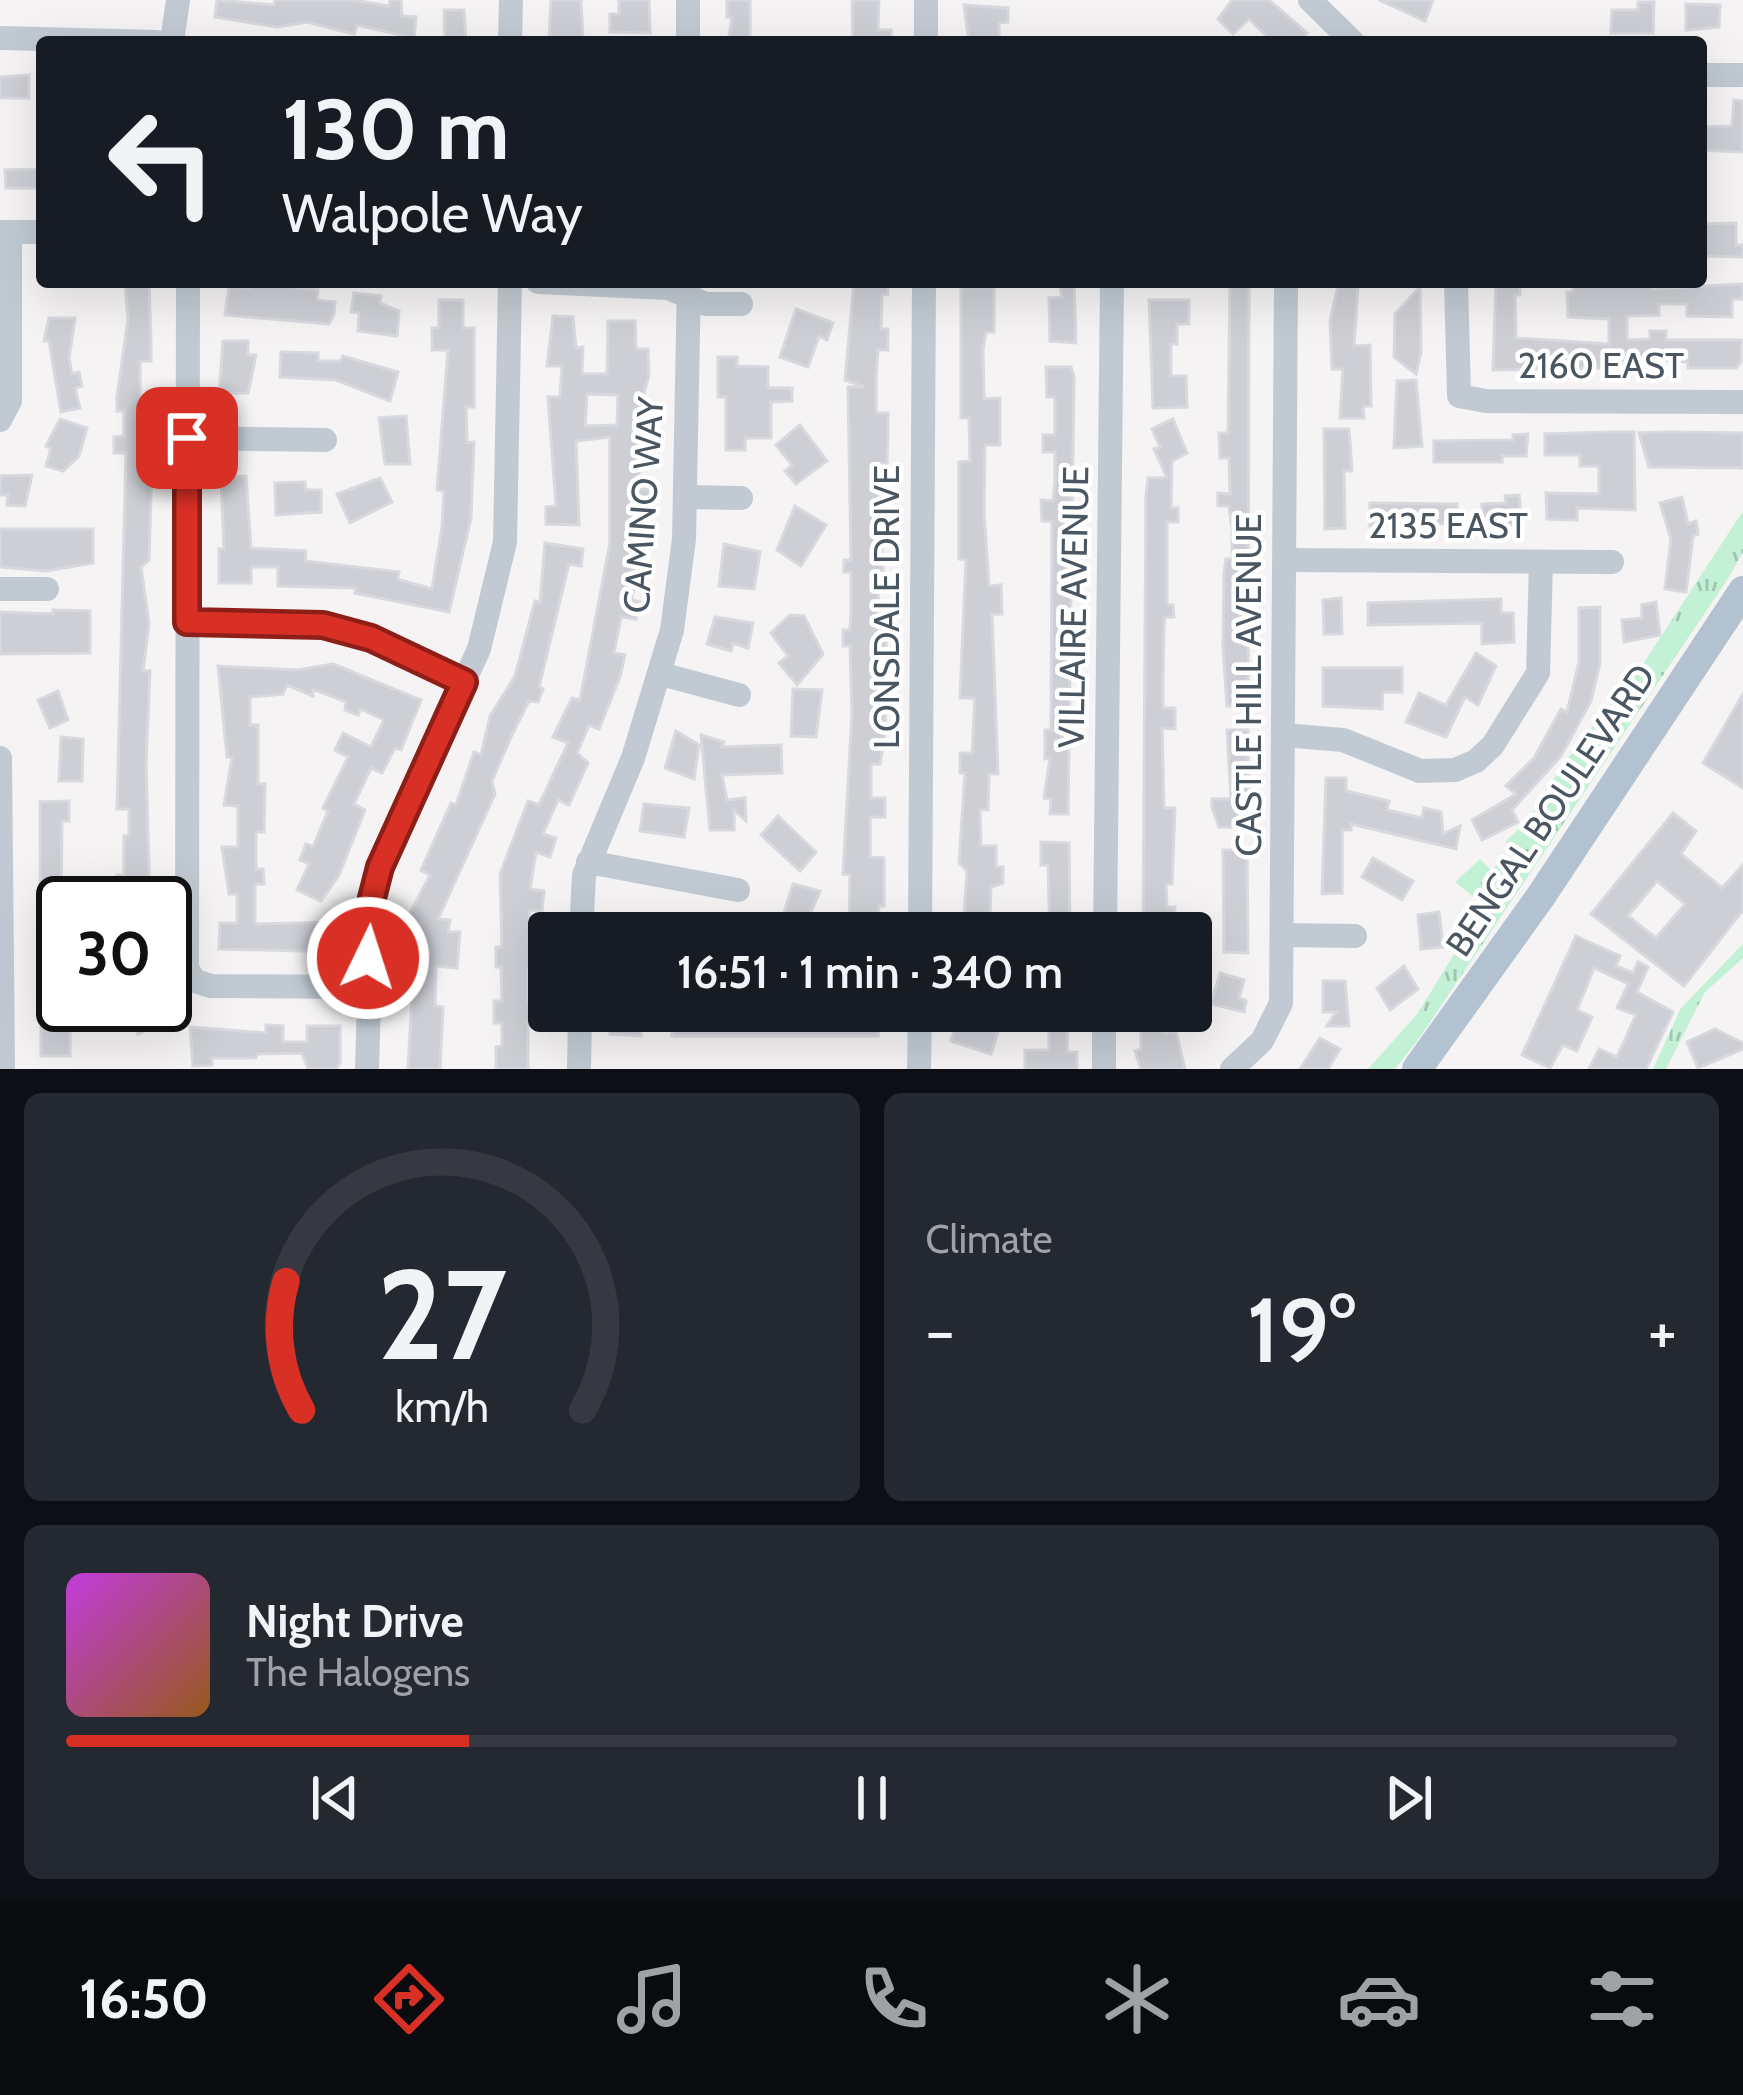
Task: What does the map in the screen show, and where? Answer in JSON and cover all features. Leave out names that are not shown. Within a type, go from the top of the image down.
[{"type":"main road","name":"BENGAL BOULEVARD","points":[[1418,1069],[1588,826],[1743,591]]},
{"type":"street","points":[[173,36],[178,0]]},
{"type":"street","points":[[510,36],[511,0]]},
{"type":"street","points":[[688,0],[688,36]]},
{"type":"street","points":[[926,0],[926,36]]},
{"type":"street","points":[[1310,0],[1346,36]]},
{"type":"street","points":[[0,38],[36,39]]},
{"type":"street","points":[[1707,75],[1743,75]]},
{"type":"street","points":[[2,420],[10,401],[5,232],[36,232]]},
{"type":"street","points":[[188,288],[185,962],[195,981],[228,987],[368,987]]},
{"type":"street","points":[[368,1069],[368,929],[380,867],[464,682],[494,602],[505,542],[510,288]]},
{"type":"street","name":"LONSDALE DRIVE","points":[[920,912],[924,288]]},
{"type":"street","name":"VILLAIRE AVENUE","points":[[1105,912],[1112,288]]},
{"type":"street","name":"CASTLE HILL AVENUE","points":[[1232,1069],[1276,1023],[1282,935],[1286,288]]},
{"type":"street","name":"2160 EAST","points":[[1456,288],[1460,396],[1486,401],[1743,402]]},
{"type":"street","points":[[688,290],[706,304],[741,304]]},
{"type":"street","name":"CAMINO WAY","points":[[583,912],[589,862],[633,758],[661,674],[678,588],[686,497],[688,290]]},
{"type":"street","points":[[187,438],[325,440]]},
{"type":"street","points":[[686,497],[740,498]]},
{"type":"street","name":"2135 EAST","points":[[1285,560],[1612,562]]},
{"type":"street","points":[[1283,734],[1343,740],[1420,771],[1455,770],[1476,761],[1493,745],[1538,673],[1540,562]]},
{"type":"street","points":[[0,589],[47,589]]},
{"type":"street","points":[[187,622],[323,625],[371,638],[464,682]]},
{"type":"street","points":[[661,674],[739,695]]},
{"type":"street","points":[[2,758],[3,1069]]},
{"type":"street","points":[[589,862],[738,890]]},
{"type":"street","points":[[1282,935],[1355,936]]},
{"type":"street","points":[[579,1069],[580,1032]]},
{"type":"street","points":[[919,1069],[920,1032]]},
{"type":"street","points":[[1104,1032],[1104,1069]]},
{"type":"green space","points":[[1743,511],[1743,552],[1729,577],[1418,1040],[1395,1069],[1368,1069],[1418,1013],[1484,905],[1455,882],[1480,859],[1491,870],[1512,854],[1506,841],[1528,820],[1563,764],[1645,661]]},
{"type":"green space","points":[[1743,944],[1743,958],[1705,992],[1666,1069],[1653,1069],[1681,1008]]},
{"type":"building","points":[[217,0],[274,5],[275,0],[353,0],[389,6],[390,0],[401,0],[402,16],[416,17],[414,36],[405,36],[357,25],[354,34],[307,22],[277,27],[215,17]]},
{"type":"building","points":[[551,0],[581,0],[583,36],[549,36]]},
{"type":"building","points":[[619,0],[649,0],[650,33],[610,32],[610,14],[619,14]]},
{"type":"building","points":[[727,0],[750,0],[750,36],[729,36],[732,17],[727,17]]},
{"type":"building","points":[[852,0],[879,0],[878,30],[891,30],[891,36],[853,36]]},
{"type":"building","points":[[1232,0],[1269,0],[1307,33],[1267,36],[1249,19],[1233,34],[1218,19]]},
{"type":"building","points":[[1379,0],[1433,0],[1425,21]]},
{"type":"building","points":[[1638,2],[1654,2],[1653,33],[1611,33],[1612,10],[1638,10]]},
{"type":"building","points":[[1686,4],[1720,5],[1719,27],[1686,30]]},
{"type":"building","points":[[964,5],[1008,8],[1008,22],[999,23],[999,36],[968,36]]},
{"type":"building","points":[[444,10],[464,10],[466,36],[445,36]]},
{"type":"building","points":[[29,75],[29,98],[0,98],[0,77]]},
{"type":"building","points":[[1734,100],[1743,101],[1743,152],[1707,150],[1707,127],[1732,126]]},
{"type":"building","points":[[36,169],[36,188],[6,188],[5,170]]},
{"type":"building","points":[[1736,223],[1736,245],[1743,245],[1743,257],[1707,256],[1707,224]]},
{"type":"building","points":[[1743,284],[1743,299],[1732,299],[1732,317],[1687,316],[1687,304],[1659,304],[1659,315],[1627,316],[1627,340],[1650,339],[1650,331],[1666,331],[1666,340],[1741,340],[1741,362],[1736,368],[1688,368],[1688,362],[1662,360],[1662,367],[1493,370],[1496,288],[1520,288],[1520,295],[1515,295],[1516,338],[1609,344],[1609,319],[1568,317],[1567,292],[1573,288]]},
{"type":"building","points":[[125,288],[149,288],[151,361],[140,361],[140,402],[154,402],[149,560],[141,567],[149,623],[143,671],[150,671],[146,763],[149,876],[117,876],[124,875],[129,809],[117,809],[126,453],[114,453],[114,437],[124,436],[124,411],[117,411],[128,320]]},
{"type":"building","points":[[229,288],[318,290],[317,300],[335,302],[329,324],[225,315]]},
{"type":"building","points":[[853,288],[888,288],[888,294],[882,295],[881,329],[888,329],[888,350],[878,350],[876,380],[876,413],[888,413],[887,464],[879,464],[879,502],[886,501],[886,523],[880,524],[884,579],[878,579],[879,641],[886,641],[885,734],[880,764],[871,764],[871,798],[885,798],[885,817],[870,817],[870,857],[884,858],[884,906],[879,906],[879,912],[849,912],[850,875],[843,874],[852,713],[850,646],[843,646],[843,630],[850,630],[851,613],[851,572],[844,572],[844,560],[851,560],[848,387],[864,387],[845,380]]},
{"type":"building","points":[[961,288],[994,288],[994,332],[986,332],[983,349],[984,399],[1000,398],[1000,445],[985,445],[984,512],[989,586],[1001,585],[1002,614],[992,614],[998,774],[989,774],[988,810],[980,809],[981,846],[996,846],[996,867],[1003,867],[1003,883],[991,887],[990,912],[964,912],[967,871],[959,863],[965,773],[960,773],[960,753],[972,753],[975,698],[960,698],[966,560],[959,559],[959,462],[970,461],[969,418],[961,418]]},
{"type":"building","points":[[1060,288],[1074,288],[1076,343],[1050,341],[1049,298],[1062,297]]},
{"type":"building","points":[[1230,288],[1249,288],[1248,706],[1227,706],[1224,573],[1226,559],[1232,559],[1232,529],[1229,506],[1218,506],[1218,493],[1230,494],[1229,458],[1220,458],[1219,433],[1228,433]]},
{"type":"building","points":[[1338,288],[1358,288],[1354,346],[1370,345],[1371,406],[1363,406],[1364,418],[1340,418],[1343,369],[1332,369],[1330,321]]},
{"type":"building","points":[[1420,288],[1421,352],[1416,374],[1394,357],[1395,314]]},
{"type":"building","points":[[354,293],[381,296],[380,303],[399,311],[397,336],[358,331],[359,313],[351,312]]},
{"type":"building","points":[[439,300],[463,300],[463,328],[474,328],[474,407],[466,407],[467,443],[474,442],[471,518],[449,612],[355,593],[356,588],[278,586],[278,567],[251,567],[251,583],[219,583],[219,549],[224,549],[221,477],[246,476],[251,548],[306,551],[305,561],[399,572],[397,579],[432,589],[442,527],[444,491],[437,490],[448,350],[432,350],[432,328],[439,328]]},
{"type":"building","points":[[1149,300],[1189,300],[1189,324],[1177,324],[1177,344],[1171,344],[1171,376],[1186,376],[1187,407],[1153,408]]},
{"type":"building","points":[[796,309],[833,323],[827,340],[819,336],[808,367],[780,357]]},
{"type":"building","points":[[553,316],[573,317],[576,348],[583,347],[582,374],[607,374],[608,321],[635,321],[636,349],[648,349],[649,375],[643,397],[648,452],[639,452],[639,489],[650,489],[648,508],[634,508],[632,545],[645,546],[631,600],[640,602],[636,619],[621,617],[614,653],[625,655],[620,677],[599,729],[589,725],[577,753],[588,763],[569,805],[558,800],[543,834],[556,838],[550,857],[536,852],[530,889],[544,891],[542,911],[528,912],[528,1069],[496,1069],[496,1047],[502,1046],[502,1023],[494,1023],[494,1001],[502,1001],[501,967],[496,967],[496,947],[502,947],[500,874],[528,801],[539,805],[568,743],[553,737],[572,698],[580,700],[610,543],[610,437],[576,441],[579,525],[546,524],[546,507],[556,506],[548,397],[560,397],[562,366],[547,366]],"holes":[[[587,394],[618,395],[617,425],[585,426]]]},
{"type":"building","points":[[49,318],[75,318],[69,359],[72,374],[79,372],[82,386],[75,388],[80,408],[61,412],[49,341],[44,341]]},
{"type":"building","points":[[223,341],[248,341],[248,355],[256,355],[248,393],[219,394]]},
{"type":"building","points":[[281,352],[318,353],[318,361],[341,361],[343,356],[398,372],[390,401],[336,380],[280,377]]},
{"type":"building","points":[[718,357],[737,357],[737,366],[768,367],[768,388],[792,388],[792,401],[771,402],[771,438],[745,438],[745,450],[726,450],[726,397],[718,397]]},
{"type":"building","points":[[1046,367],[1071,367],[1074,377],[1068,814],[1050,814],[1051,799],[1044,798],[1050,758],[1045,759],[1045,730],[1051,730],[1052,521],[1042,521],[1041,500],[1053,501],[1055,482],[1055,452],[1043,452],[1043,435],[1055,435],[1055,397],[1047,397]]},
{"type":"building","points":[[1416,380],[1422,446],[1394,448],[1397,381]]},
{"type":"building","points":[[406,416],[410,464],[385,464],[379,418]]},
{"type":"building","points":[[60,419],[87,428],[79,456],[63,471],[46,466],[51,448],[46,446]]},
{"type":"building","points":[[1173,419],[1187,453],[1172,461],[1171,508],[1178,508],[1178,522],[1167,522],[1167,605],[1173,605],[1174,617],[1165,617],[1164,624],[1163,708],[1175,708],[1175,729],[1162,728],[1164,808],[1175,808],[1167,907],[1175,907],[1175,912],[1143,912],[1146,496],[1148,478],[1167,478],[1154,449],[1160,447],[1152,429]]},
{"type":"building","points":[[800,425],[827,461],[796,484],[785,471],[792,465],[776,445]]},
{"type":"building","points":[[1324,429],[1349,429],[1352,471],[1344,471],[1345,528],[1325,529]]},
{"type":"building","points":[[1634,432],[1635,510],[1577,508],[1577,520],[1547,519],[1546,493],[1599,494],[1599,466],[1580,466],[1580,455],[1545,455],[1545,434]]},
{"type":"building","points":[[1639,433],[1743,433],[1743,468],[1649,467]]},
{"type":"building","points":[[1528,434],[1526,456],[1502,456],[1502,462],[1434,462],[1434,441],[1513,440],[1513,435]]},
{"type":"building","points":[[32,475],[25,506],[7,505],[8,495],[0,495],[0,476]]},
{"type":"building","points":[[380,478],[392,502],[350,523],[337,494]]},
{"type":"building","points":[[305,482],[305,490],[321,490],[321,512],[276,515],[275,483]]},
{"type":"building","points":[[1519,495],[1522,525],[1482,526],[1482,504],[1506,503],[1505,496]]},
{"type":"building","points":[[1682,497],[1688,524],[1696,521],[1698,534],[1693,536],[1686,592],[1665,589],[1671,539],[1660,503]]},
{"type":"building","points":[[1370,503],[1457,504],[1458,523],[1370,526]]},
{"type":"building","points":[[795,506],[826,525],[801,566],[777,550]]},
{"type":"building","points":[[0,529],[93,529],[93,563],[46,571],[0,567]]},
{"type":"building","points":[[545,543],[583,549],[581,566],[569,564],[539,687],[543,689],[538,702],[529,701],[511,737],[492,781],[495,794],[438,919],[450,920],[448,932],[460,932],[457,968],[436,966],[435,1006],[443,1007],[440,1069],[408,1069],[412,997],[407,997],[406,977],[415,977],[418,937],[407,936],[408,917],[430,875],[421,870],[451,803],[456,805],[474,752],[481,755],[490,716],[515,676],[535,601],[540,603]]},
{"type":"building","points":[[724,544],[760,552],[754,589],[719,586]]},
{"type":"building","points":[[1341,598],[1342,634],[1324,634],[1323,600]]},
{"type":"building","points":[[1501,599],[1501,613],[1513,613],[1514,642],[1482,644],[1482,623],[1368,625],[1368,603]]},
{"type":"building","points":[[1656,602],[1660,635],[1624,642],[1622,620],[1642,618],[1642,605]]},
{"type":"building","points":[[1600,607],[1600,663],[1591,701],[1561,756],[1512,810],[1518,822],[1482,840],[1472,820],[1516,794],[1506,786],[1534,758],[1561,709],[1567,712],[1579,662],[1579,608]]},
{"type":"building","points":[[53,610],[90,611],[90,653],[0,654],[0,612],[53,614]]},
{"type":"building","points":[[790,615],[804,616],[823,654],[797,685],[779,663],[788,656],[771,633]]},
{"type":"building","points":[[715,617],[753,623],[748,648],[733,643],[731,651],[707,644]]},
{"type":"building","points":[[1476,653],[1496,666],[1478,705],[1465,697],[1446,737],[1406,722],[1419,693],[1446,705]]},
{"type":"building","points":[[333,664],[421,700],[401,750],[395,748],[382,773],[371,768],[354,804],[365,810],[339,875],[321,901],[297,890],[309,864],[300,860],[306,844],[313,847],[328,811],[323,808],[348,757],[335,750],[343,733],[371,747],[384,720],[361,709],[358,715],[345,710],[346,702],[313,689],[313,696],[287,685],[283,694],[250,697],[250,725],[258,725],[258,784],[265,784],[264,832],[256,832],[256,869],[263,869],[264,884],[255,884],[255,924],[340,922],[340,952],[219,949],[220,923],[237,923],[237,894],[229,894],[222,847],[238,847],[238,806],[224,805],[232,757],[227,757],[218,666],[297,670]]},
{"type":"building","points":[[1323,668],[1402,668],[1402,692],[1383,692],[1382,709],[1323,706]]},
{"type":"building","points":[[793,689],[822,690],[816,737],[791,736]]},
{"type":"building","points":[[58,691],[68,720],[50,728],[38,700]]},
{"type":"building","points":[[1743,694],[1743,788],[1703,763]]},
{"type":"building","points":[[1227,730],[1248,730],[1249,804],[1237,803],[1237,827],[1219,827],[1212,808],[1212,799],[1231,799]]},
{"type":"building","points":[[676,731],[699,745],[694,779],[665,768]]},
{"type":"building","points":[[701,735],[724,742],[722,747],[781,745],[782,773],[722,775],[727,800],[745,798],[746,821],[734,810],[734,830],[710,830]]},
{"type":"building","points":[[61,737],[83,739],[82,781],[59,781]]},
{"type":"building","points":[[1326,778],[1346,778],[1346,791],[1389,801],[1387,810],[1422,818],[1424,808],[1441,812],[1443,834],[1460,826],[1456,849],[1351,824],[1351,830],[1342,830],[1342,893],[1322,894]]},
{"type":"building","points":[[69,801],[69,821],[62,821],[61,876],[40,876],[40,802]]},
{"type":"building","points":[[644,804],[689,808],[684,837],[640,831]]},
{"type":"building","points":[[1673,813],[1696,831],[1681,854],[1722,888],[1743,865],[1743,910],[1684,986],[1591,914]],"holes":[[[1657,881],[1685,904],[1656,938],[1628,916]]]},
{"type":"building","points":[[778,816],[816,852],[800,871],[761,835]]},
{"type":"building","points":[[1041,842],[1069,843],[1070,912],[1049,912],[1048,865],[1041,865]]},
{"type":"building","points":[[1223,850],[1247,850],[1248,953],[1224,952]]},
{"type":"building","points":[[1373,858],[1413,881],[1402,900],[1362,877]]},
{"type":"building","points":[[793,884],[820,891],[811,912],[784,912]]},
{"type":"building","points":[[1439,912],[1443,947],[1421,949],[1418,915]]},
{"type":"building","points":[[1576,936],[1620,956],[1616,966],[1633,973],[1638,962],[1648,967],[1637,992],[1673,1012],[1646,1069],[1589,1069],[1599,1049],[1617,1057],[1636,1015],[1617,1008],[1628,984],[1594,968],[1577,1010],[1592,1017],[1577,1051],[1563,1045],[1550,1068],[1522,1055]]},
{"type":"building","points":[[1404,966],[1418,989],[1390,1010],[1377,988]]},
{"type":"building","points":[[1220,973],[1244,980],[1239,998],[1246,1001],[1244,1012],[1212,1001]]},
{"type":"building","points":[[1323,981],[1345,981],[1349,1026],[1327,1026],[1336,1012],[1323,1012]]},
{"type":"building","points":[[266,1025],[283,1026],[283,1042],[307,1042],[307,1026],[340,1026],[340,1063],[336,1069],[308,1069],[302,1053],[212,1058],[212,1065],[193,1066],[192,1027],[266,1033]]},
{"type":"building","points":[[1715,1029],[1743,1043],[1743,1049],[1698,1068],[1687,1042]]},
{"type":"building","points":[[41,1032],[70,1032],[70,1056],[41,1056]]},
{"type":"building","points":[[641,1032],[641,1036],[610,1034]]},
{"type":"building","points":[[672,1032],[878,1032],[878,1036],[672,1036]]},
{"type":"building","points":[[954,1032],[998,1032],[991,1054],[951,1041]]},
{"type":"building","points":[[1049,1032],[1067,1032],[1067,1052],[1077,1052],[1077,1069],[1025,1069],[1025,1050],[1049,1050]]},
{"type":"building","points":[[1141,1032],[1176,1032],[1185,1069],[1141,1069],[1135,1051],[1141,1049]]},
{"type":"building","points":[[1320,1038],[1340,1049],[1328,1069],[1300,1069]]},
{"type":"route","points":[[187,438],[187,622],[298,622],[348,630],[464,682],[380,867],[372,898],[368,958]]}]
